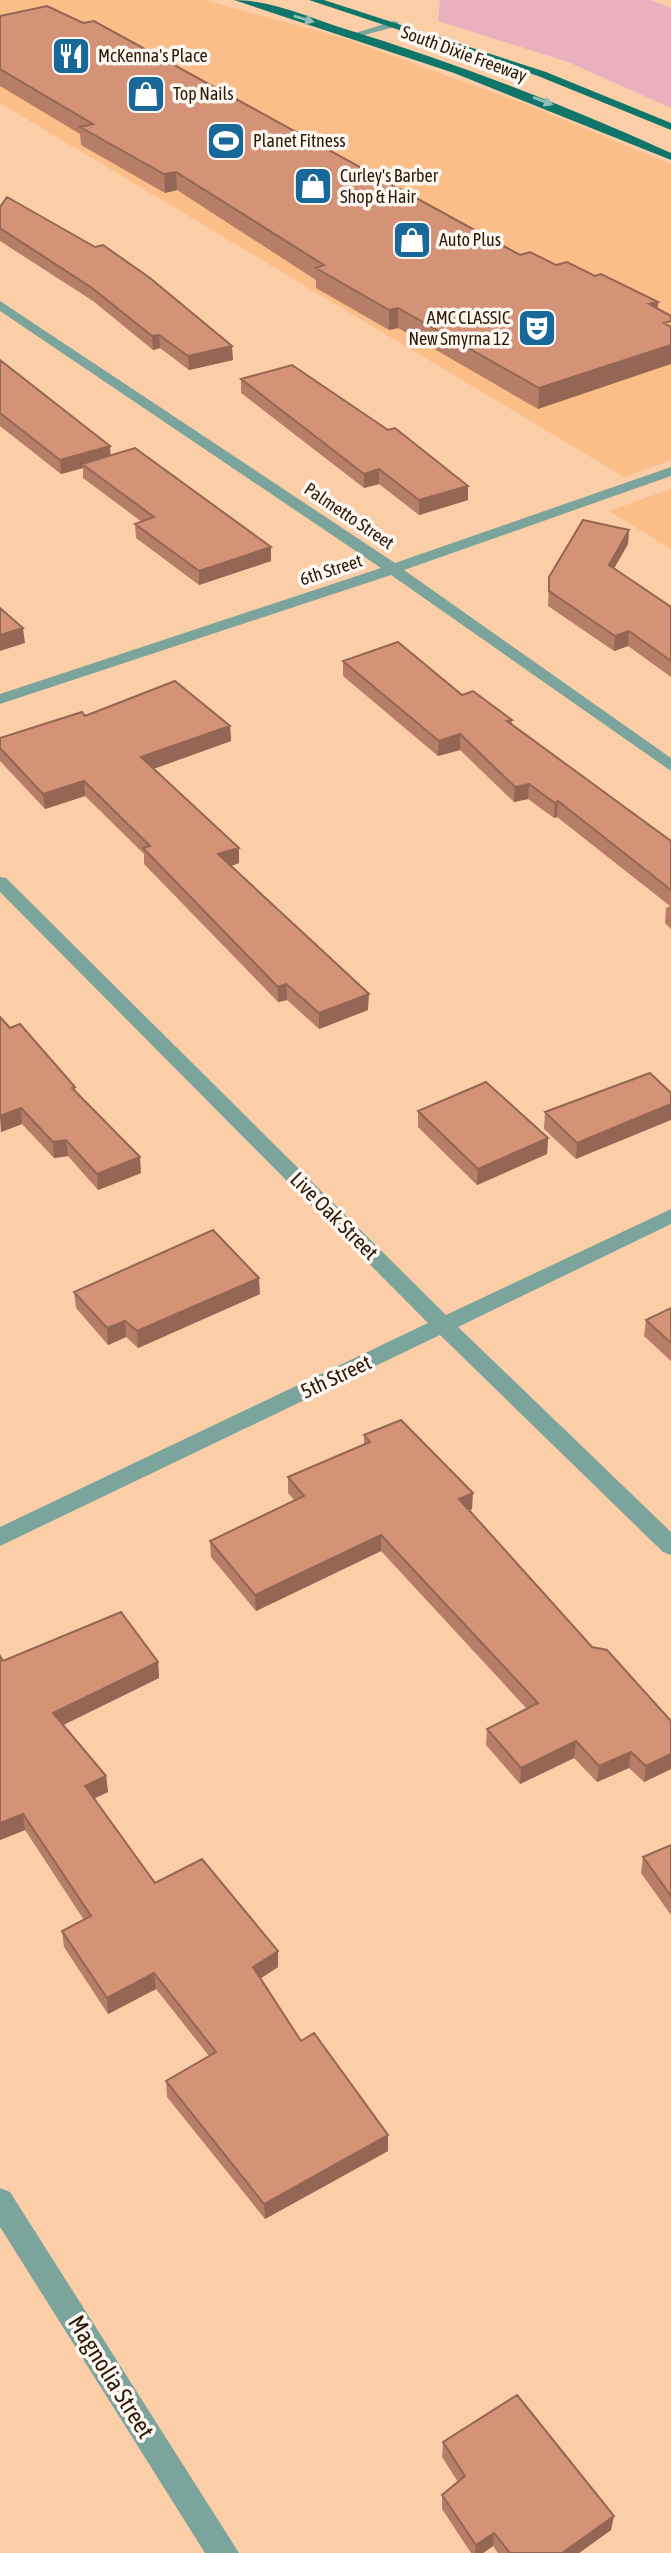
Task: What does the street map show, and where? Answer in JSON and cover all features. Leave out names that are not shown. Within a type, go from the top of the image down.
[{"type":"main road","name":"South Dixie Freeway","points":[[239,0],[357,34],[496,83],[671,157]]},
{"type":"main road","name":"South Dixie Freeway","points":[[314,0],[542,74],[671,127]]},
{"type":"street","points":[[357,34],[394,24]]},
{"type":"street","name":"Palmetto Street","points":[[0,305],[393,569],[671,766]]},
{"type":"street","name":"6th Street","points":[[0,699],[393,569],[671,471]]},
{"type":"street","points":[[650,478],[671,491]]},
{"type":"street","name":"Live Oak Street","points":[[0,882],[444,1326],[671,1546]]},
{"type":"street","name":"5th Street","points":[[0,1537],[671,1216]]},
{"type":"street","name":"Magnolia Street","points":[[0,2201],[223,2553]]},
{"type":"shaded area","points":[[0,0],[204,0],[340,37],[528,105],[671,164],[671,460],[624,477],[0,103]]},
{"type":"shaded area","points":[[440,0],[651,0],[671,8],[671,108],[568,62],[438,21]]},
{"type":"shaded area","points":[[671,489],[671,549],[609,511]]},
{"type":"building","points":[[47,6],[83,23],[94,21],[520,255],[530,252],[556,265],[567,262],[595,276],[601,274],[658,302],[649,304],[671,316],[671,321],[664,323],[671,327],[671,345],[539,388],[398,308],[389,310],[316,268],[324,265],[176,172],[164,174],[80,127],[93,124],[0,69],[0,16]]},
{"type":"building","points":[[7,197],[95,247],[103,245],[150,278],[232,346],[188,356],[159,335],[152,336],[92,288],[0,228],[0,207]]},
{"type":"building","points":[[0,360],[110,446],[60,460],[0,413]]},
{"type":"building","points":[[292,365],[388,430],[395,428],[468,486],[419,500],[379,469],[364,474],[241,379]]},
{"type":"building","points":[[135,448],[271,547],[199,571],[135,524],[154,517],[82,464]]},
{"type":"building","points":[[583,520],[629,530],[609,565],[671,607],[671,661],[629,631],[615,636],[549,591],[549,577]]},
{"type":"building","points":[[0,608],[23,628],[0,635]]},
{"type":"building","points":[[398,642],[462,695],[473,691],[512,720],[507,721],[671,841],[671,890],[558,801],[555,803],[529,784],[515,787],[460,734],[439,741],[343,661]]},
{"type":"building","points":[[175,681],[230,726],[141,757],[239,848],[218,854],[369,994],[319,1013],[286,984],[278,987],[143,848],[150,846],[84,781],[43,794],[0,748],[0,738],[82,712],[85,716]]},
{"type":"building","points":[[0,1017],[10,1028],[20,1024],[75,1087],[72,1088],[140,1157],[97,1174],[66,1140],[53,1142],[21,1108],[0,1116]]},
{"type":"building","points":[[650,1073],[671,1093],[671,1104],[577,1143],[545,1112]]},
{"type":"building","points":[[486,1082],[548,1138],[478,1169],[418,1111]]},
{"type":"building","points":[[213,1230],[259,1278],[137,1331],[125,1321],[107,1328],[74,1292]]},
{"type":"building","points":[[671,1308],[671,1343],[646,1320]]},
{"type":"building","points":[[401,1420],[473,1493],[459,1499],[592,1647],[607,1650],[671,1721],[671,1754],[646,1766],[631,1752],[599,1766],[576,1741],[521,1768],[487,1729],[538,1703],[381,1535],[255,1595],[210,1541],[304,1496],[288,1477],[370,1442],[364,1435]]},
{"type":"building","points":[[121,1612],[158,1662],[53,1713],[106,1776],[85,1786],[155,1883],[202,1859],[278,1951],[253,1967],[301,2041],[314,2033],[388,2135],[264,2204],[166,2081],[216,2052],[154,1973],[107,1998],[62,1931],[91,1916],[23,1814],[0,1823],[0,1656],[3,1661]]},
{"type":"building","points":[[671,1845],[671,1896],[643,1857]]},
{"type":"building","points":[[517,2395],[614,2516],[562,2553],[510,2553],[494,2533],[476,2545],[442,2495],[465,2476],[443,2442]]},
{"type":"place","name":"McKenna's Place","points":[[71,56]]},
{"type":"place","name":"Top Nails","points":[[146,94]]},
{"type":"place","name":"Planet Fitness","points":[[226,141]]},
{"type":"place","name":"Curley's Barber Shop & Hair","points":[[313,186]]},
{"type":"place","name":"Auto Plus","points":[[412,240]]},
{"type":"place","name":"AMC CLASSIC New Smyrna 12","points":[[537,328]]}]
